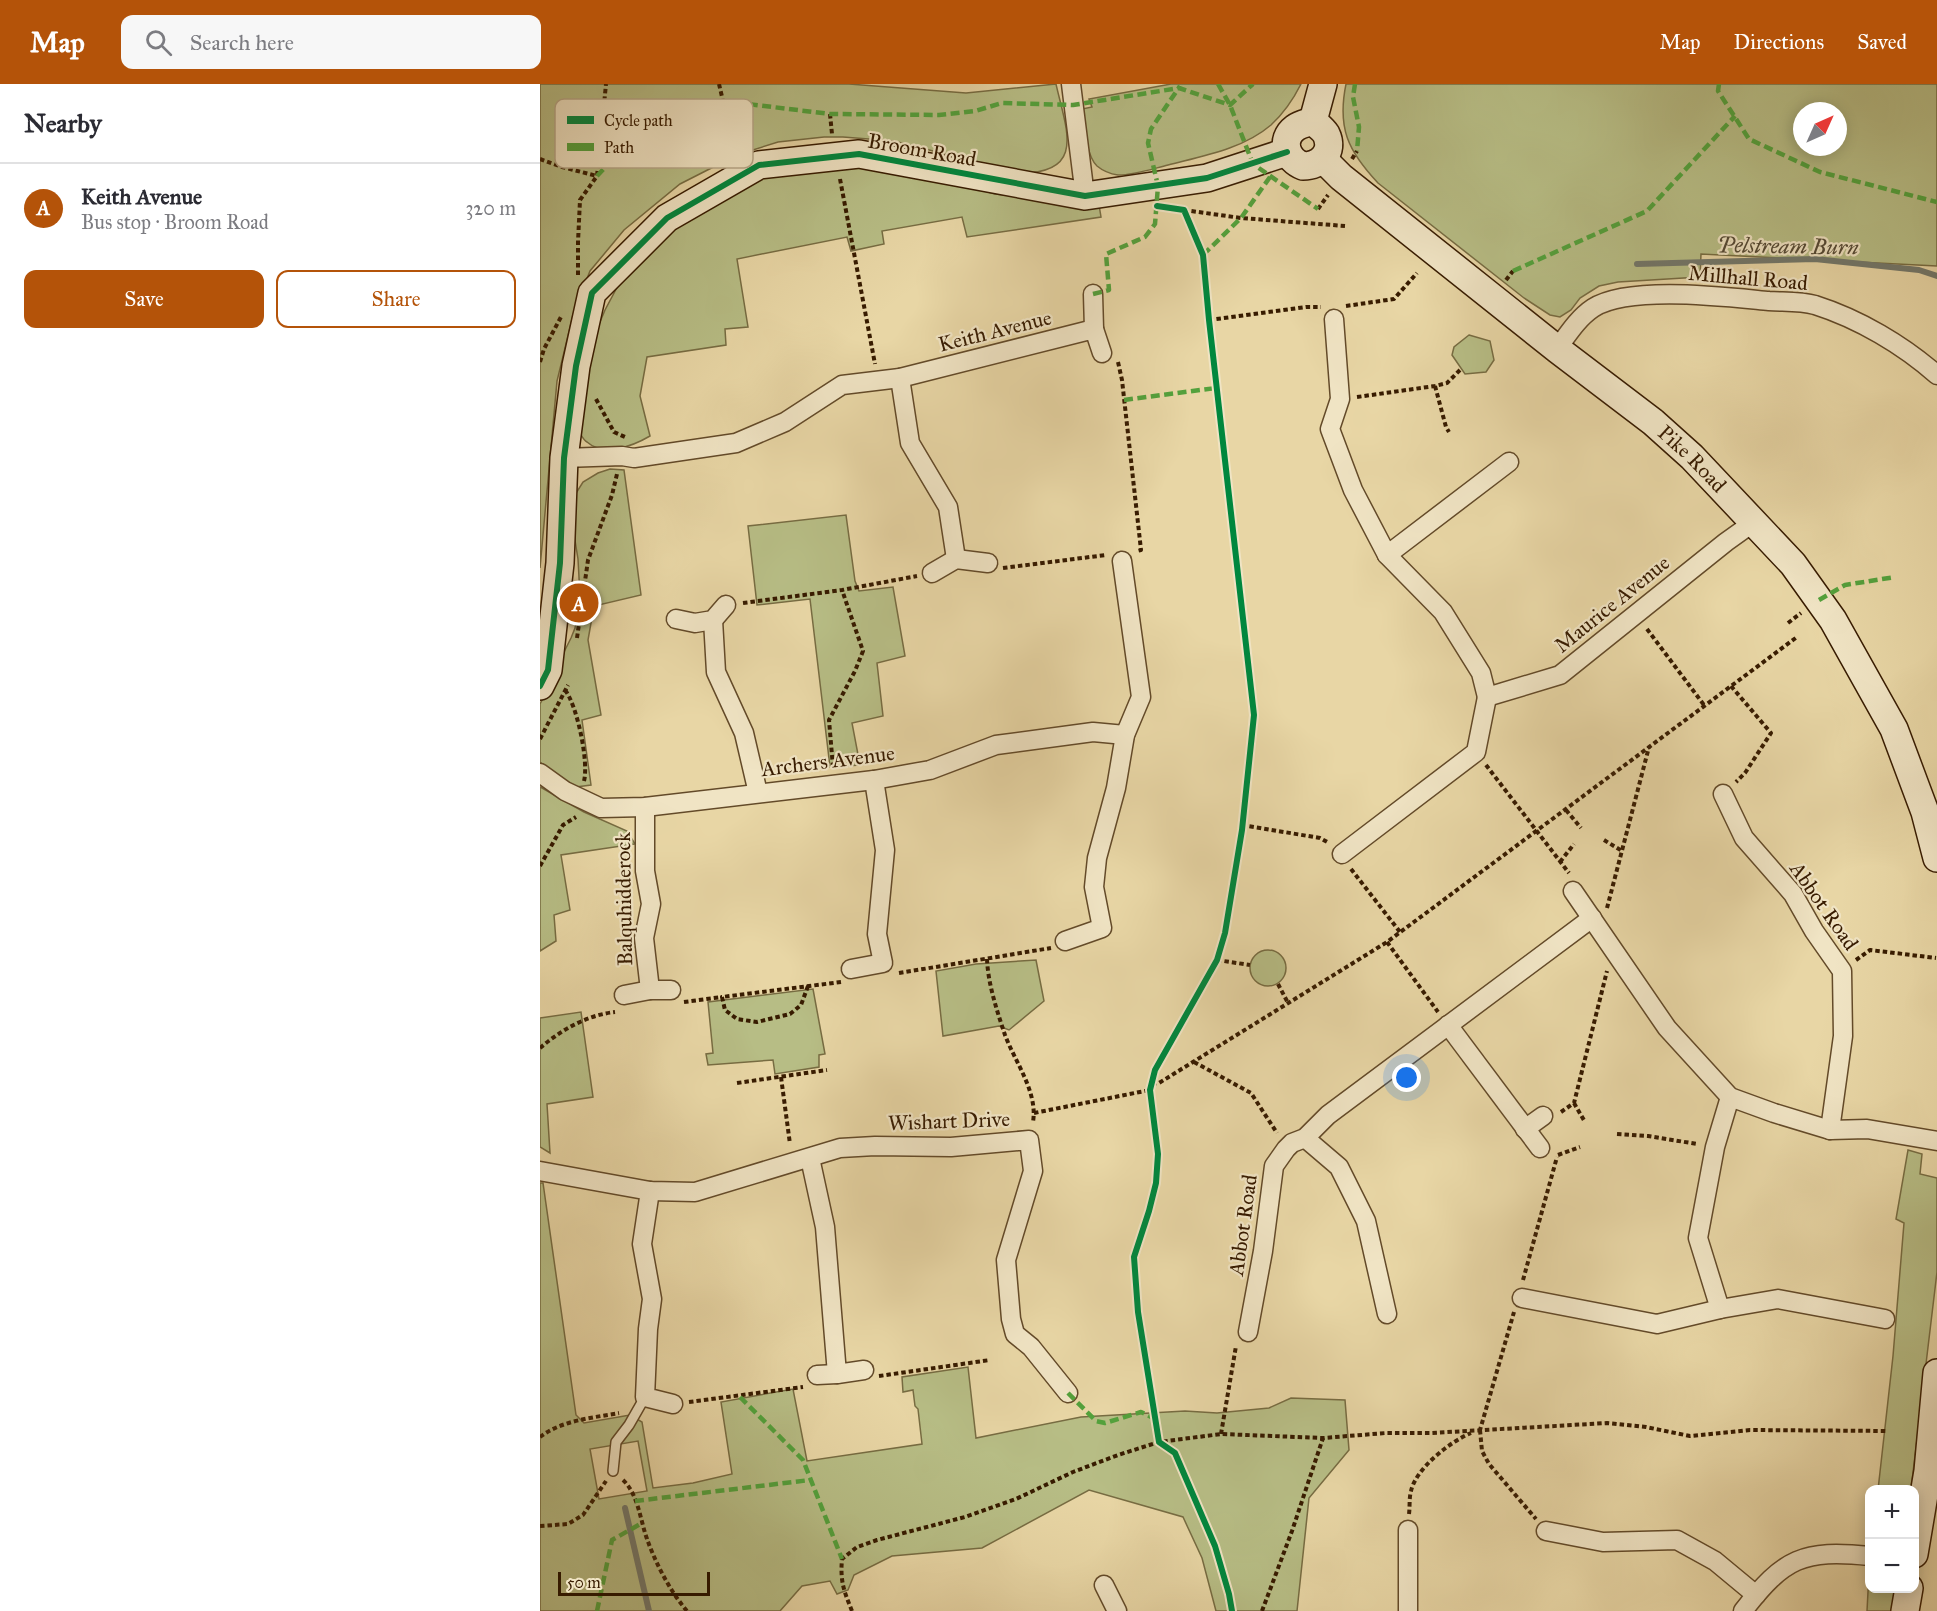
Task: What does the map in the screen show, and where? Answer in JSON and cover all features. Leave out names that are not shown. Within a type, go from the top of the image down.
[{"type":"street","points":[[1071,84],[1085,196]]},
{"type":"street","points":[[1312,121],[1323,84]]},
{"type":"street","points":[[1312,121],[1323,130],[1329,141],[1329,148],[1323,159],[1311,166],[1303,166],[1296,163],[1287,152],[1287,139],[1299,125],[1312,121]]},
{"type":"street","name":"Broom Road","points":[[549,687],[548,670],[560,563],[564,458],[576,366],[592,293],[667,218],[759,165],[859,154],[1085,196],[1207,178],[1287,152]]},
{"type":"street","name":"Pike Road","points":[[1323,159],[1341,177],[1557,349],[1653,422],[1692,457],[1793,564],[1833,620],[1894,729],[1925,812],[1937,858]]},
{"type":"street","points":[[1093,294],[1094,329],[1102,353]]},
{"type":"street","name":"Millhall Road","points":[[1557,349],[1578,321],[1594,307],[1630,296],[1708,295],[1813,305],[1866,327],[1917,357],[1937,375]]},
{"type":"street","points":[[1334,313],[1340,399],[1330,429],[1353,490],[1387,555],[1443,612],[1480,673],[1487,697],[1476,752],[1342,854]]},
{"type":"street","name":"Keith Avenue","points":[[564,458],[625,448],[634,458],[736,443],[785,422],[842,385],[900,378],[1094,329]]},
{"type":"street","points":[[900,378],[910,443],[948,507],[956,559]]},
{"type":"street","points":[[1387,555],[1509,462]]},
{"type":"street","name":"Maurice Avenue","points":[[1487,697],[1560,675],[1754,522]]},
{"type":"street","points":[[1065,941],[1102,928],[1094,887],[1097,858],[1116,788],[1125,735],[1141,697],[1121,556]]},
{"type":"street","points":[[932,573],[956,559],[988,564]]},
{"type":"street","points":[[676,619],[694,623],[712,620],[726,605]]},
{"type":"street","points":[[712,620],[716,672],[744,733],[758,793]]},
{"type":"street","name":"Archers Avenue","points":[[540,773],[565,791],[601,808],[645,807],[874,780],[930,770],[996,745],[1093,732],[1125,735]]},
{"type":"street","points":[[847,976],[883,963],[877,934],[885,850],[874,780]]},
{"type":"street","name":"Abbot Road","points":[[1723,794],[1743,837],[1792,894],[1814,932],[1842,971],[1843,1036],[1830,1130]]},
{"type":"street","name":"Balquhidderock","points":[[645,807],[645,871],[651,904],[644,938],[650,990]]},
{"type":"street","points":[[1574,885],[1613,950],[1667,1028],[1730,1097],[1830,1130],[1867,1129],[1937,1141]]},
{"type":"street","points":[[1286,1149],[1292,1143],[1305,1138],[1328,1116],[1448,1025],[1595,922]]},
{"type":"street","name":"Balquhidderock","points":[[624,995],[650,990],[671,990]]},
{"type":"street","points":[[1448,1025],[1540,1148]]},
{"type":"street","points":[[1720,1309],[1698,1238],[1715,1147],[1730,1097]]},
{"type":"street","points":[[1525,1129],[1543,1116]]},
{"type":"street","points":[[1305,1138],[1339,1167],[1366,1221],[1387,1314]]},
{"type":"street","name":"Wishart Drive","points":[[540,1171],[650,1191],[695,1192],[840,1148],[951,1147],[1029,1140],[1033,1171],[1006,1260],[1011,1319],[1015,1334],[1031,1347],[1068,1393]]},
{"type":"street","name":"Abbot Road","points":[[1248,1332],[1263,1251],[1274,1166],[1286,1149]]},
{"type":"street","points":[[802,1160],[825,1227],[837,1374]]},
{"type":"street","points":[[650,1191],[642,1244],[652,1299],[642,1404],[673,1404]]},
{"type":"street","points":[[1520,1298],[1657,1324],[1720,1309],[1778,1299],[1885,1319]]},
{"type":"street","points":[[818,1376],[871,1373]]},
{"type":"street","points":[[1917,1539],[1928,1471],[1937,1373]]},
{"type":"street","points":[[1408,1530],[1408,1611]]},
{"type":"street","points":[[1546,1531],[1603,1542],[1677,1540],[1715,1561],[1756,1595]]},
{"type":"street","points":[[1743,1611],[1778,1572],[1791,1563],[1806,1557],[1837,1553],[1865,1556]]},
{"type":"street","points":[[1104,1586],[1118,1611]]},
{"type":"street","points":[[1905,1611],[1908,1593]]},
{"type":"lane","points":[[613,1471],[616,1442],[642,1404]]},
{"type":"path","points":[[605,99],[606,84]]},
{"type":"path","points":[[719,84],[723,99]]},
{"type":"path","points":[[830,114],[878,380]]},
{"type":"path","points":[[540,159],[555,165]]},
{"type":"path","points":[[565,168],[597,176]]},
{"type":"path","points":[[579,281],[580,200],[597,176],[598,168]]},
{"type":"path","points":[[1184,210],[1241,218],[1345,226]]},
{"type":"path","points":[[1209,320],[1306,307],[1334,313],[1394,299],[1417,273]]},
{"type":"path","points":[[540,362],[544,349],[565,308]]},
{"type":"path","points":[[988,564],[1005,569],[1121,556],[1141,550],[1122,380],[1115,350],[1102,353]]},
{"type":"path","points":[[1340,399],[1435,386],[1447,383],[1461,369]]},
{"type":"path","points":[[575,386],[595,398],[625,448],[612,495],[588,560],[576,639]]},
{"type":"path","points":[[1435,386],[1449,432]]},
{"type":"path","points":[[726,605],[842,590],[932,573]]},
{"type":"path","points":[[834,784],[829,720],[855,671],[862,651],[842,590]]},
{"type":"path","points":[[1635,614],[1704,705]]},
{"type":"path","points":[[1152,1084],[1159,1083],[1194,1062],[1387,942],[1538,832],[1649,746],[1797,637]]},
{"type":"path","points":[[549,687],[570,681]]},
{"type":"path","points":[[1723,794],[1745,773],[1771,733],[1731,686]]},
{"type":"path","points":[[540,739],[549,687]]},
{"type":"path","points":[[549,687],[574,709],[586,774],[579,797]]},
{"type":"path","points":[[1595,922],[1604,918],[1649,746]]},
{"type":"path","points":[[1476,752],[1538,832],[1574,885]]},
{"type":"path","points":[[1566,810],[1581,828]]},
{"type":"path","points":[[540,866],[563,825],[574,817],[582,816]]},
{"type":"path","points":[[1604,840],[1622,850]]},
{"type":"path","points":[[1560,862],[1574,844]]},
{"type":"path","points":[[899,974],[1061,946],[1065,941]]},
{"type":"path","points":[[1387,942],[1448,1025]]},
{"type":"path","points":[[1543,1116],[1547,1119],[1558,1115],[1574,1103],[1613,950]]},
{"type":"path","points":[[1842,971],[1870,950],[1935,958]]},
{"type":"path","points":[[987,959],[988,975],[1005,1035],[1025,1079],[1034,1113],[1029,1140]]},
{"type":"path","points":[[1217,960],[1250,965]]},
{"type":"path","points":[[808,986],[801,1005],[790,1014],[758,1022],[737,1019],[725,1010],[722,997],[808,986],[847,976]]},
{"type":"path","points":[[1278,984],[1288,1003]]},
{"type":"path","points":[[1194,1062],[1251,1093],[1286,1149]]},
{"type":"path","points":[[737,1083],[827,1070]]},
{"type":"path","points":[[781,1077],[802,1160]]},
{"type":"path","points":[[1034,1113],[1150,1090]]},
{"type":"path","points":[[1574,1103],[1585,1122]]},
{"type":"path","points":[[1617,1134],[1648,1136],[1715,1147]]},
{"type":"path","points":[[1540,1148],[1558,1155],[1580,1148]]},
{"type":"path","points":[[1546,1531],[1489,1464],[1482,1451],[1480,1430],[1520,1298],[1558,1155]]},
{"type":"path","points":[[1221,1434],[1239,1329],[1248,1332]]},
{"type":"path","points":[[871,1373],[990,1360]]},
{"type":"path","points":[[673,1404],[818,1384],[818,1376]]},
{"type":"path","points":[[540,1437],[548,1431],[575,1421],[642,1404]]},
{"type":"path","points":[[852,1611],[841,1586],[842,1559],[857,1547],[965,1517],[1016,1499],[1073,1472],[1159,1442],[1221,1434],[1323,1438],[1607,1423],[1646,1427],[1690,1436],[1750,1430],[1888,1431]]},
{"type":"path","points":[[1408,1530],[1411,1489],[1420,1473],[1449,1444],[1480,1430]]},
{"type":"path","points":[[1262,1611],[1320,1452],[1323,1438]]},
{"type":"path","points":[[540,1526],[568,1524],[583,1515],[613,1471],[630,1487],[647,1541],[675,1596],[687,1611]]},
{"type":"green space","points":[[540,84],[849,84],[966,93],[1056,84],[1067,132],[1067,146],[1063,157],[1055,166],[1041,171],[1019,173],[894,141],[824,137],[778,142],[753,150],[753,99],[555,99],[555,168],[711,168],[680,184],[624,230],[590,271],[573,315],[557,381],[540,568]]},
{"type":"green space","points":[[1171,84],[1301,84],[1288,106],[1271,125],[1235,146],[1209,155],[1131,174],[1115,175],[1097,166],[1088,148],[1082,109],[1092,107],[1089,99]]},
{"type":"green space","points":[[1346,84],[1937,84],[1937,266],[1701,254],[1700,277],[1618,282],[1599,286],[1580,298],[1571,310],[1560,317],[1550,315],[1524,298],[1378,183],[1352,149],[1347,138],[1343,114]]},
{"type":"green space","points":[[829,163],[942,179],[995,194],[1099,205],[1101,217],[967,237],[962,217],[882,231],[884,244],[851,251],[847,237],[737,259],[748,327],[725,329],[726,345],[647,357],[640,396],[650,436],[627,446],[610,449],[602,449],[586,441],[578,431],[587,353],[605,310],[621,280],[653,239],[750,178]]},
{"type":"green space","points":[[1469,335],[1490,341],[1494,360],[1486,372],[1465,374],[1452,355],[1454,347]]},
{"type":"green space","points":[[610,469],[624,470],[641,595],[594,606],[588,640],[601,715],[582,720],[591,785],[576,787],[540,762],[540,704],[575,628],[580,596],[573,528],[573,498],[583,482]]},
{"type":"green space","points":[[846,515],[855,581],[859,591],[893,587],[905,656],[877,663],[883,716],[852,723],[860,765],[830,767],[810,599],[757,605],[748,526]]},
{"type":"green space","points":[[540,787],[584,812],[627,831],[635,844],[561,855],[570,910],[554,915],[556,941],[540,951]]},
{"type":"green space","points":[[1268,950],[1281,955],[1286,968],[1281,981],[1268,986],[1255,981],[1250,968],[1255,955]]},
{"type":"green space","points":[[1036,960],[1044,1001],[1009,1030],[999,1026],[943,1036],[936,971],[976,964]]},
{"type":"green space","points":[[813,989],[825,1054],[819,1055],[819,1067],[775,1074],[773,1060],[708,1065],[706,1054],[713,1053],[708,1002]]},
{"type":"green space","points":[[581,1012],[593,1097],[547,1104],[550,1153],[540,1147],[540,1018]]},
{"type":"green space","points":[[1908,1150],[1922,1154],[1920,1174],[1937,1178],[1937,1272],[1911,1485],[1879,1485],[1893,1356],[1904,1223],[1896,1219]]},
{"type":"green space","points":[[540,1183],[543,1183],[576,1415],[584,1423],[630,1415],[642,1422],[653,1488],[693,1483],[732,1474],[721,1402],[793,1389],[807,1461],[922,1444],[918,1409],[915,1406],[913,1390],[903,1392],[902,1377],[968,1367],[976,1438],[1081,1417],[1185,1411],[1217,1413],[1269,1408],[1291,1398],[1345,1400],[1349,1450],[1309,1498],[1297,1611],[1216,1611],[1202,1558],[1183,1517],[1089,1490],[982,1548],[892,1556],[854,1575],[848,1590],[837,1594],[830,1581],[802,1586],[780,1611],[540,1611]],"holes":[[[638,1441],[647,1491],[599,1499],[590,1449]]]},
{"type":"green space","points":[[1868,1593],[1897,1593],[1896,1611],[1867,1611]]},
{"type":"waterway","name":"Pelstream Burn","points":[[1637,264],[1815,259],[1919,270],[1937,276]]},
{"type":"waterway","points":[[625,1508],[649,1611]]},
{"type":"marked path","points":[[1218,84],[1230,105],[1253,164],[1318,209]]},
{"type":"marked path","points":[[753,105],[830,114],[939,115],[975,111],[1002,103],[1073,105],[1179,88],[1230,105],[1253,84]]},
{"type":"marked path","points":[[1355,84],[1353,97],[1359,127],[1357,151]]},
{"type":"marked path","points":[[1719,84],[1718,91],[1749,139],[1820,172],[1937,202]]},
{"type":"marked path","points":[[1093,294],[1109,290],[1106,254],[1145,237],[1155,224],[1158,186],[1148,143],[1151,129],[1180,86]]},
{"type":"marked path","points":[[1513,271],[1647,211],[1735,116]]},
{"type":"marked path","points":[[597,176],[604,168]]},
{"type":"marked path","points":[[1203,255],[1241,218],[1270,177]]},
{"type":"marked path","points":[[1124,400],[1216,388]]},
{"type":"marked path","points":[[1819,600],[1845,585],[1895,577]]},
{"type":"marked path","points":[[1068,1393],[1096,1421],[1105,1423],[1141,1412],[1155,1419]]},
{"type":"marked path","points":[[740,1397],[803,1460],[842,1559]]},
{"type":"marked path","points":[[635,1501],[810,1480]]},
{"type":"marked path","points":[[597,1611],[612,1540],[642,1523]]},
{"type":"cycle path","points":[[540,686],[548,670],[560,563],[564,458],[576,366],[592,293],[667,218],[759,165],[859,154],[1085,196],[1207,178],[1287,152]]},
{"type":"cycle path","points":[[1157,206],[1184,210],[1203,255],[1254,715],[1242,830],[1225,933],[1217,960],[1155,1070],[1150,1090],[1158,1154],[1156,1183],[1134,1257],[1138,1312],[1159,1442],[1175,1453],[1215,1546],[1232,1611]]},
{"type":"place","name":"Keith Avenue","points":[[579,603]]}]
